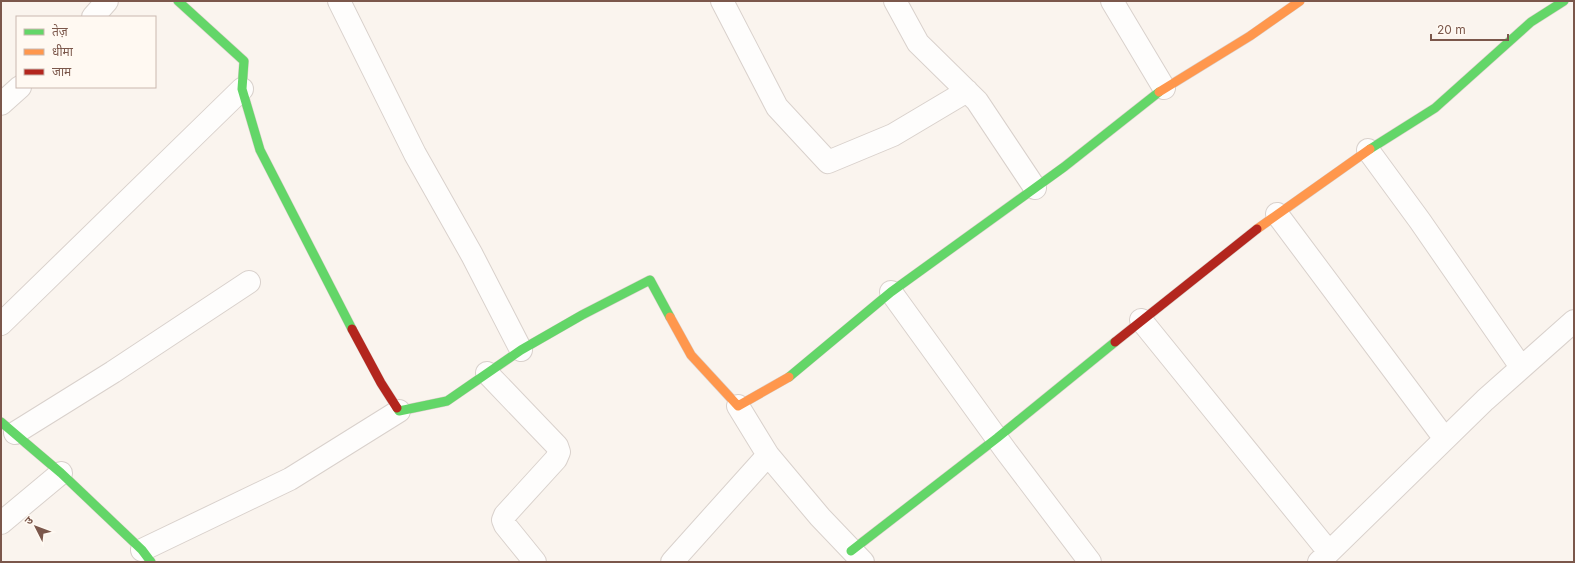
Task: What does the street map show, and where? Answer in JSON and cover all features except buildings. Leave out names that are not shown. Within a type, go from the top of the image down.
[{"type":"street","points":[[94,16],[107,1]]},
{"type":"street","points":[[178,1],[244,61],[242,89],[260,150],[320,270],[381,383],[399,411]]},
{"type":"street","points":[[339,1],[415,154],[472,255],[521,350]]},
{"type":"street","points":[[722,1],[777,107],[828,162],[893,135],[967,91]]},
{"type":"street","points":[[895,1],[918,42],[977,101],[1035,188]]},
{"type":"street","points":[[1112,1],[1164,88]]},
{"type":"street","points":[[738,406],[794,374],[891,292],[1064,167],[1164,88],[1250,36],[1300,1]]},
{"type":"street","points":[[249,282],[113,372],[8,428],[61,473],[146,556],[290,479],[399,411],[447,401],[521,350],[582,315],[650,280],[691,355],[738,406],[768,456],[857,557],[997,438],[1141,320],[1277,214],[1368,150],[1435,108],[1531,22],[1564,1]]},
{"type":"street","points":[[1,104],[19,88]]},
{"type":"street","points":[[1,324],[242,89]]},
{"type":"street","points":[[1368,150],[1420,221],[1521,367]]},
{"type":"street","points":[[1277,214],[1445,439]]},
{"type":"street","points":[[891,292],[997,438],[1090,562]]},
{"type":"street","points":[[1141,320],[1324,557],[1521,367],[1574,321]]},
{"type":"street","points":[[487,373],[557,446],[559,452],[556,459],[503,520],[505,525],[535,562]]},
{"type":"street","points":[[672,562],[768,456]]},
{"type":"street","points":[[1,523],[61,473]]},
{"type":"traffic: fast","points":[[178,1],[244,61],[242,89],[260,150],[352,329]]},
{"type":"traffic: fast","points":[[1370,149],[1435,108],[1531,22],[1564,1]]},
{"type":"traffic: fast","points":[[789,377],[891,292],[1064,167],[1159,92]]},
{"type":"traffic: fast","points":[[397,408],[399,411],[447,401],[521,350],[582,315],[650,280],[670,317]]},
{"type":"traffic: fast","points":[[851,551],[997,438],[1115,342]]},
{"type":"traffic: fast","points":[[1,422],[61,473],[142,550],[151,562]]},
{"type":"traffic: slow","points":[[1159,92],[1250,36],[1300,1]]},
{"type":"traffic: slow","points":[[1257,229],[1370,149]]},
{"type":"traffic: slow","points":[[670,317],[691,355],[738,406],[789,377]]},
{"type":"traffic: jam","points":[[1115,342],[1257,229]]},
{"type":"traffic: jam","points":[[352,329],[381,383],[397,408]]}]
